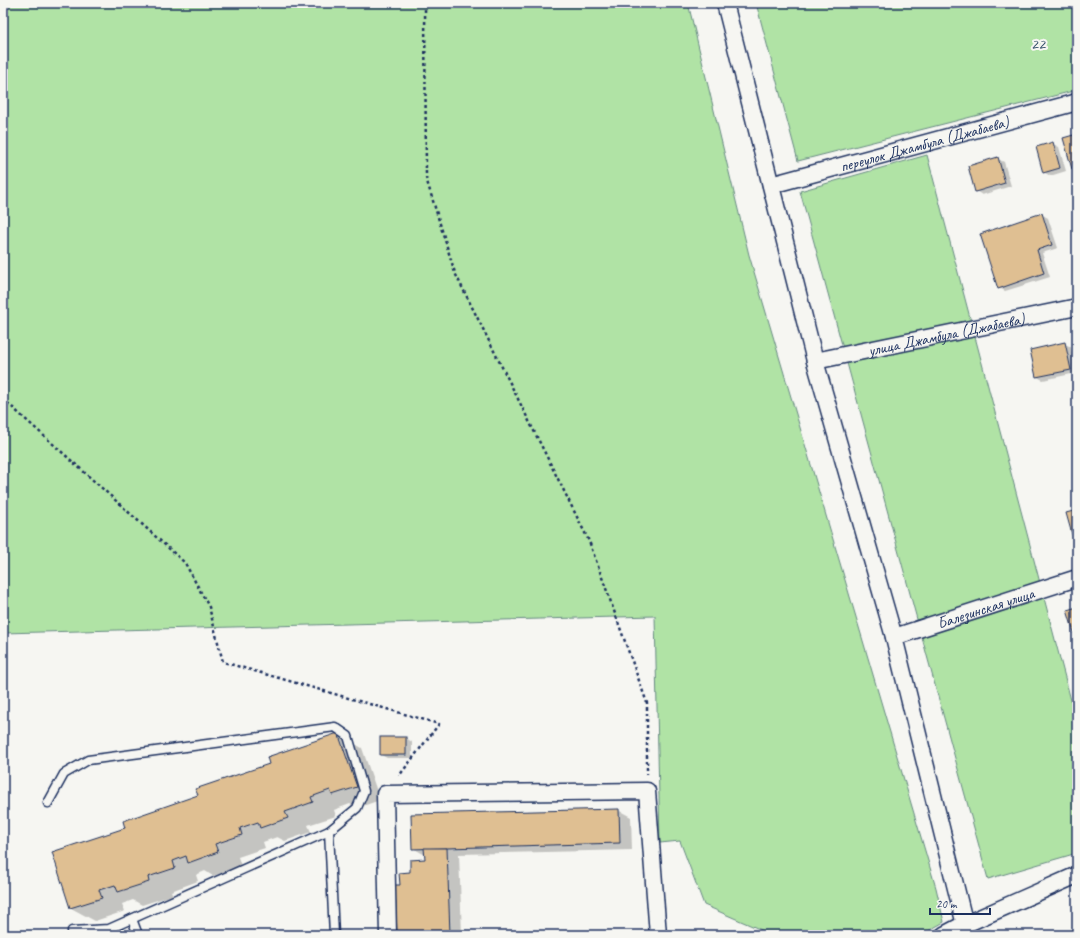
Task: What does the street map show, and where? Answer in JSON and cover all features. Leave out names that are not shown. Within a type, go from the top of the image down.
[{"type":"street","points":[[725,3],[815,361],[894,637],[965,925]]},
{"type":"street","name":"переулок Джамбула (Джабаева)","points":[[771,185],[1077,102]]},
{"type":"street","name":"улица Джамбула (Джабаева)","points":[[815,361],[1077,307]]},
{"type":"street","name":"Балезинская улица","points":[[894,637],[1077,578]]},
{"type":"street","points":[[388,935],[385,794],[647,791],[658,935]]},
{"type":"street","points":[[944,935],[1077,875]]},
{"type":"lane","points":[[48,803],[64,774],[88,760],[336,727],[348,736],[364,791],[357,808],[329,831],[109,929],[72,931]]},
{"type":"lane","points":[[329,831],[334,935]]},
{"type":"lane","points":[[132,919],[138,935]]},
{"type":"path","points":[[425,3],[426,178],[455,273],[592,548],[647,703],[647,791]]},
{"type":"path","points":[[3,399],[185,563],[209,607],[223,662],[439,724],[385,794]]},
{"type":"green space","points":[[3,3],[688,3],[749,255],[936,888],[944,922],[921,935],[773,935],[704,905],[680,841],[660,843],[655,616],[3,633]]},
{"type":"green space","name":"22","points":[[756,3],[1077,3],[1077,90],[798,161]]},
{"type":"green space","points":[[927,155],[1077,723],[1077,853],[988,879],[800,191]]},
{"type":"building","points":[[1077,134],[1077,167],[1072,169],[1063,138]]},
{"type":"building","points":[[1053,142],[1060,168],[1043,173],[1036,147]]},
{"type":"building","points":[[998,157],[1005,183],[975,192],[968,166]]},
{"type":"building","points":[[1042,213],[1052,245],[1037,250],[1044,273],[998,289],[980,234]]},
{"type":"building","points":[[1065,342],[1071,370],[1036,377],[1030,350]]},
{"type":"building","points":[[1077,510],[1077,552],[1066,513]]},
{"type":"building","points":[[1077,607],[1077,635],[1075,636],[1067,610]]},
{"type":"building","points":[[338,733],[357,787],[332,795],[330,790],[311,797],[313,802],[285,812],[288,818],[260,828],[258,822],[240,828],[242,835],[215,844],[218,852],[188,863],[186,856],[173,861],[175,868],[148,877],[149,882],[118,892],[115,885],[99,890],[102,898],[70,908],[52,852],[125,828],[123,821],[198,795],[195,789],[269,764],[267,757]]},
{"type":"building","points":[[380,737],[406,737],[406,755],[380,755]]},
{"type":"building","points":[[619,809],[620,843],[412,849],[411,814]]},
{"type":"building","points":[[424,848],[447,848],[450,935],[397,935],[395,885],[400,885],[399,873],[410,872],[410,860],[425,859]]}]
